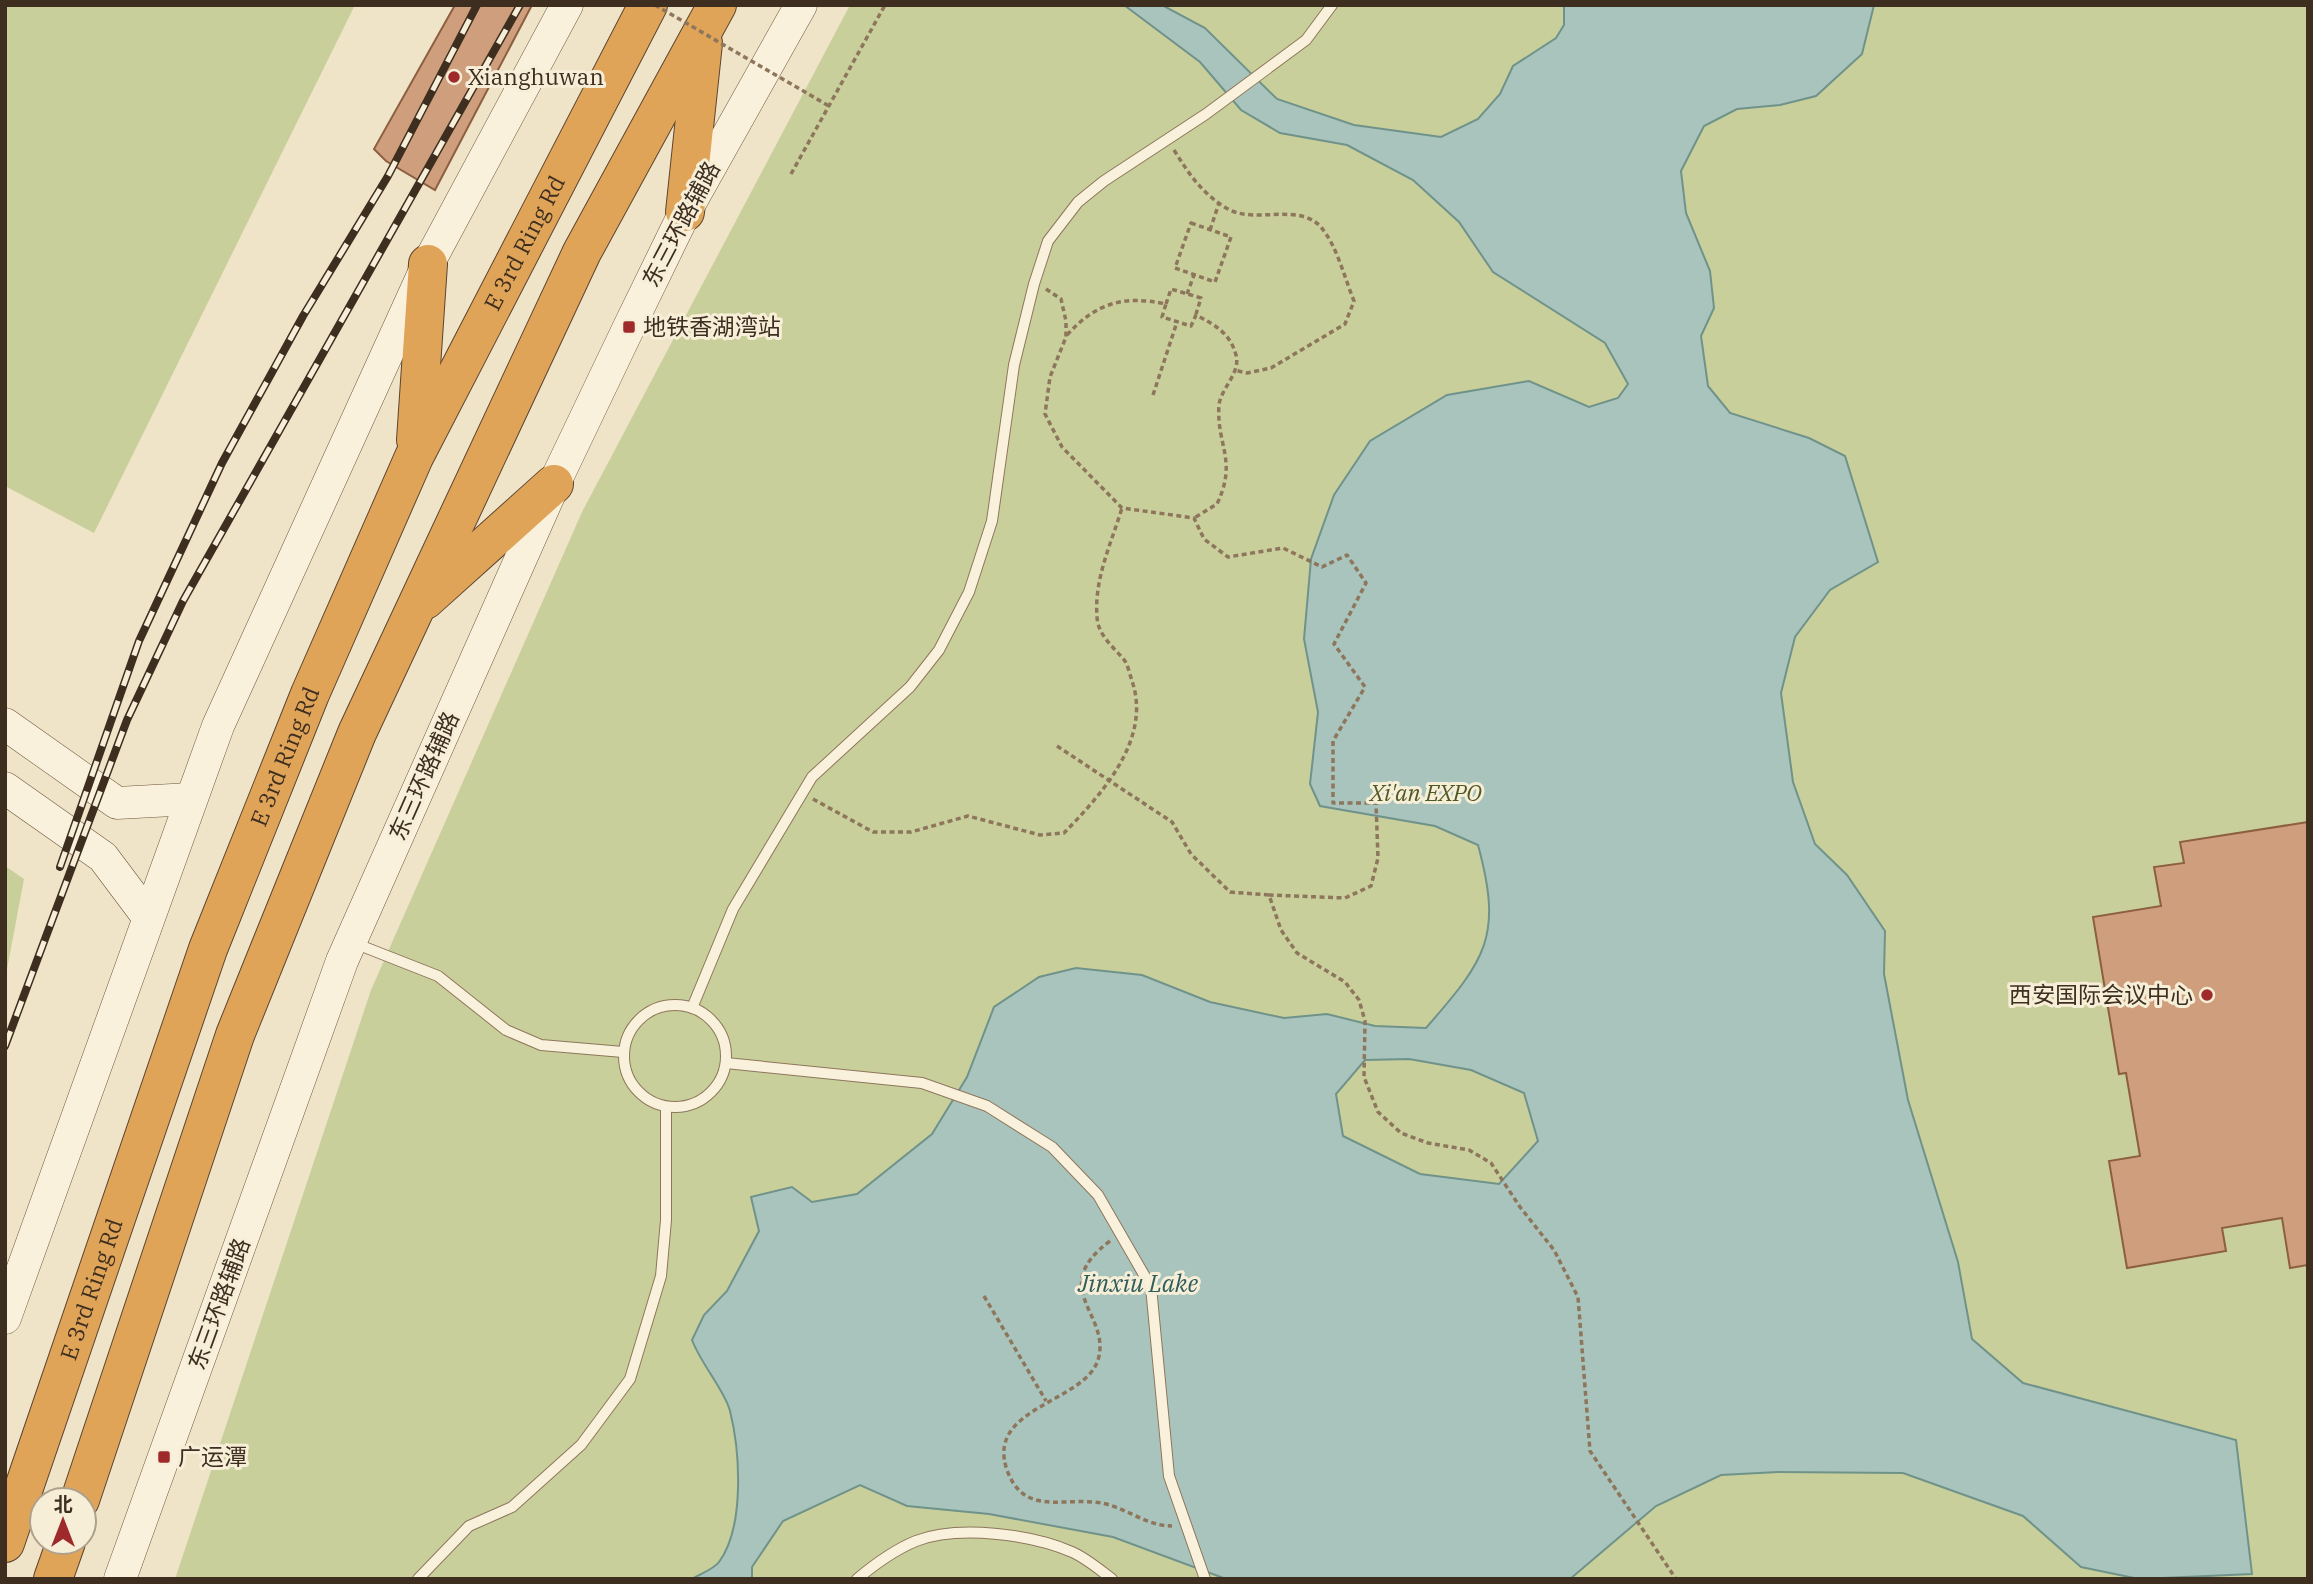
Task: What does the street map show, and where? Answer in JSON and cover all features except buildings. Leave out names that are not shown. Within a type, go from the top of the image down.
[{"type":"highway","name":"E 3rd Ring Rd","points":[[5,1544],[208,949],[310,694],[414,457],[648,5]]},
{"type":"highway","points":[[685,212],[711,16]]},
{"type":"highway","points":[[85,1486],[235,1035],[357,733],[410,613],[582,252],[711,16]]},
{"type":"highway","points":[[414,457],[428,264]]},
{"type":"highway","points":[[410,613],[554,484]]},
{"type":"highway","points":[[53,1579],[61,1556]]},
{"type":"main road","points":[[5,1318],[191,799],[255,639],[428,264],[567,5]]},
{"type":"main road","name":"东三环路辅路","points":[[120,1579],[351,942],[554,484],[685,212],[801,5]]},
{"type":"main road","points":[[5,724],[117,803],[191,799]]},
{"type":"main road","points":[[5,788],[103,857],[148,917]]},
{"type":"lane","points":[[692,1008],[733,909],[812,777],[910,687],[939,650],[969,592],[992,521],[1014,365],[1034,284],[1048,241],[1078,202],[1206,114],[1306,40],[1332,5]]},
{"type":"lane","points":[[351,942],[438,976],[506,1030],[541,1045],[623,1052]]},
{"type":"lane","points":[[666,1005],[692,1008],[713,1021],[722,1035],[726,1063],[718,1085],[706,1097],[691,1105],[666,1107],[642,1097],[631,1084],[624,1069],[623,1052],[627,1035],[636,1021],[650,1011],[666,1005]]},
{"type":"lane","points":[[726,1063],[922,1083],[987,1106],[1052,1147],[1098,1195],[1151,1287],[1169,1476],[1205,1579]]},
{"type":"lane","points":[[418,1579],[469,1526],[512,1507],[581,1445],[630,1379],[661,1276],[666,1220],[666,1107]]},
{"type":"lane","points":[[857,1579],[881,1559],[918,1540],[962,1534],[1014,1535],[1073,1552],[1112,1579]]},
{"type":"path","points":[[655,5],[829,106]]},
{"type":"path","points":[[791,174],[885,5]]},
{"type":"path","points":[[1167,139],[1196,186],[1230,211],[1259,216],[1298,214],[1324,229],[1354,301],[1346,324],[1271,368],[1247,373],[1234,369]]},
{"type":"path","points":[[1210,230],[1219,203]]},
{"type":"path","points":[[1191,223],[1210,230],[1231,237],[1215,282],[1175,268],[1191,223]]},
{"type":"path","points":[[1187,294],[1194,275]]},
{"type":"path","points":[[1034,284],[1061,299],[1066,337]]},
{"type":"path","points":[[1171,289],[1201,298],[1191,326],[1162,317],[1166,304],[1171,289]]},
{"type":"path","points":[[1166,304],[1150,301],[1107,303],[1084,316],[1066,337],[1050,377],[1045,414],[1062,447],[1122,508],[1194,518],[1217,504],[1224,489],[1228,471],[1219,415],[1220,400],[1237,359],[1231,341],[1220,327],[1196,315]]},
{"type":"path","points":[[1153,395],[1177,322]]},
{"type":"path","points":[[802,793],[873,832],[911,832],[968,816],[1040,835],[1064,833],[1091,804],[1108,779],[1129,746],[1138,721],[1138,697],[1125,662],[1109,646],[1097,620],[1098,581],[1122,508]]},
{"type":"path","points":[[1058,746],[1172,822],[1191,854],[1230,892],[1346,898],[1371,886],[1378,858],[1376,803],[1333,803],[1333,741],[1365,687],[1334,644],[1366,583],[1347,555],[1322,566],[1283,548],[1228,557],[1204,539],[1194,518]]},
{"type":"path","points":[[1269,895],[1281,930],[1297,953],[1345,982],[1359,1000],[1365,1021],[1364,1069],[1378,1112],[1401,1133],[1428,1143],[1469,1150],[1491,1163],[1554,1250],[1578,1297],[1590,1451],[1676,1579]]},
{"type":"path","points":[[1120,1233],[1098,1250],[1083,1272],[1082,1297],[1096,1331],[1099,1349],[1097,1362],[1083,1384],[1046,1401],[1023,1418],[1008,1437],[1005,1464],[1011,1480],[1021,1493],[1049,1505],[1094,1502],[1122,1507],[1155,1527],[1185,1524]]},
{"type":"path","points":[[984,1296],[1046,1401]]},
{"type":"green space","points":[[5,5],[355,5],[94,533],[5,486]]},
{"type":"green space","name":"Xi'an EXPO","points":[[850,5],[2308,5],[2308,1579],[175,1579],[371,990],[582,512]]},
{"type":"green space","points":[[5,866],[24,879],[5,980]]},
{"type":"water","name":"Jinxiu Lake","points":[[1124,5],[1162,5],[1205,28],[1277,99],[1354,125],[1441,137],[1478,119],[1500,94],[1513,66],[1556,38],[1564,25],[1564,5],[1874,5],[1862,54],[1816,96],[1780,105],[1737,109],[1704,126],[1681,171],[1686,213],[1710,271],[1714,308],[1701,336],[1708,386],[1730,413],[1809,438],[1845,456],[1878,562],[1830,590],[1795,637],[1781,693],[1793,782],[1815,844],[1847,875],[1885,931],[1884,974],[1908,1100],[1958,1262],[1972,1339],[2023,1383],[2236,1440],[2252,1574],[2139,1579],[2081,1567],[2023,1516],[1903,1473],[1778,1472],[1721,1475],[1656,1506],[1570,1579],[1226,1579],[1113,1537],[989,1514],[907,1506],[860,1485],[783,1521],[752,1567],[752,1579],[692,1579],[717,1565],[727,1547],[737,1509],[738,1467],[730,1411],[692,1340],[704,1315],[727,1291],[759,1231],[751,1197],[792,1187],[812,1202],[857,1194],[932,1134],[967,1077],[994,1007],[1039,977],[1076,968],[1142,975],[1210,1002],[1284,1018],[1327,1014],[1375,1026],[1426,1028],[1463,983],[1484,945],[1489,903],[1478,845],[1435,826],[1320,806],[1310,784],[1318,712],[1304,639],[1311,559],[1334,495],[1370,441],[1447,395],[1529,381],[1589,407],[1618,398],[1628,384],[1605,343],[1493,272],[1459,222],[1413,180],[1347,145],[1280,133],[1241,110],[1200,62]],"holes":[[[1409,1059],[1471,1070],[1524,1093],[1538,1141],[1499,1184],[1420,1174],[1343,1136],[1336,1094],[1365,1060]]]},
{"type":"railway","points":[[60,867],[139,641],[222,463],[303,316],[388,176],[477,5]]},
{"type":"railway","points":[[5,1046],[127,720],[183,601],[520,5]]},
{"type":"place","name":"Xianghuwan","points":[[454,77]]},
{"type":"place","name":"地铁香湖湾站","points":[[629,327]]},
{"type":"place","name":"西安国际会议中心","points":[[2207,995]]},
{"type":"place","name":"广运潭","points":[[164,1457]]}]
